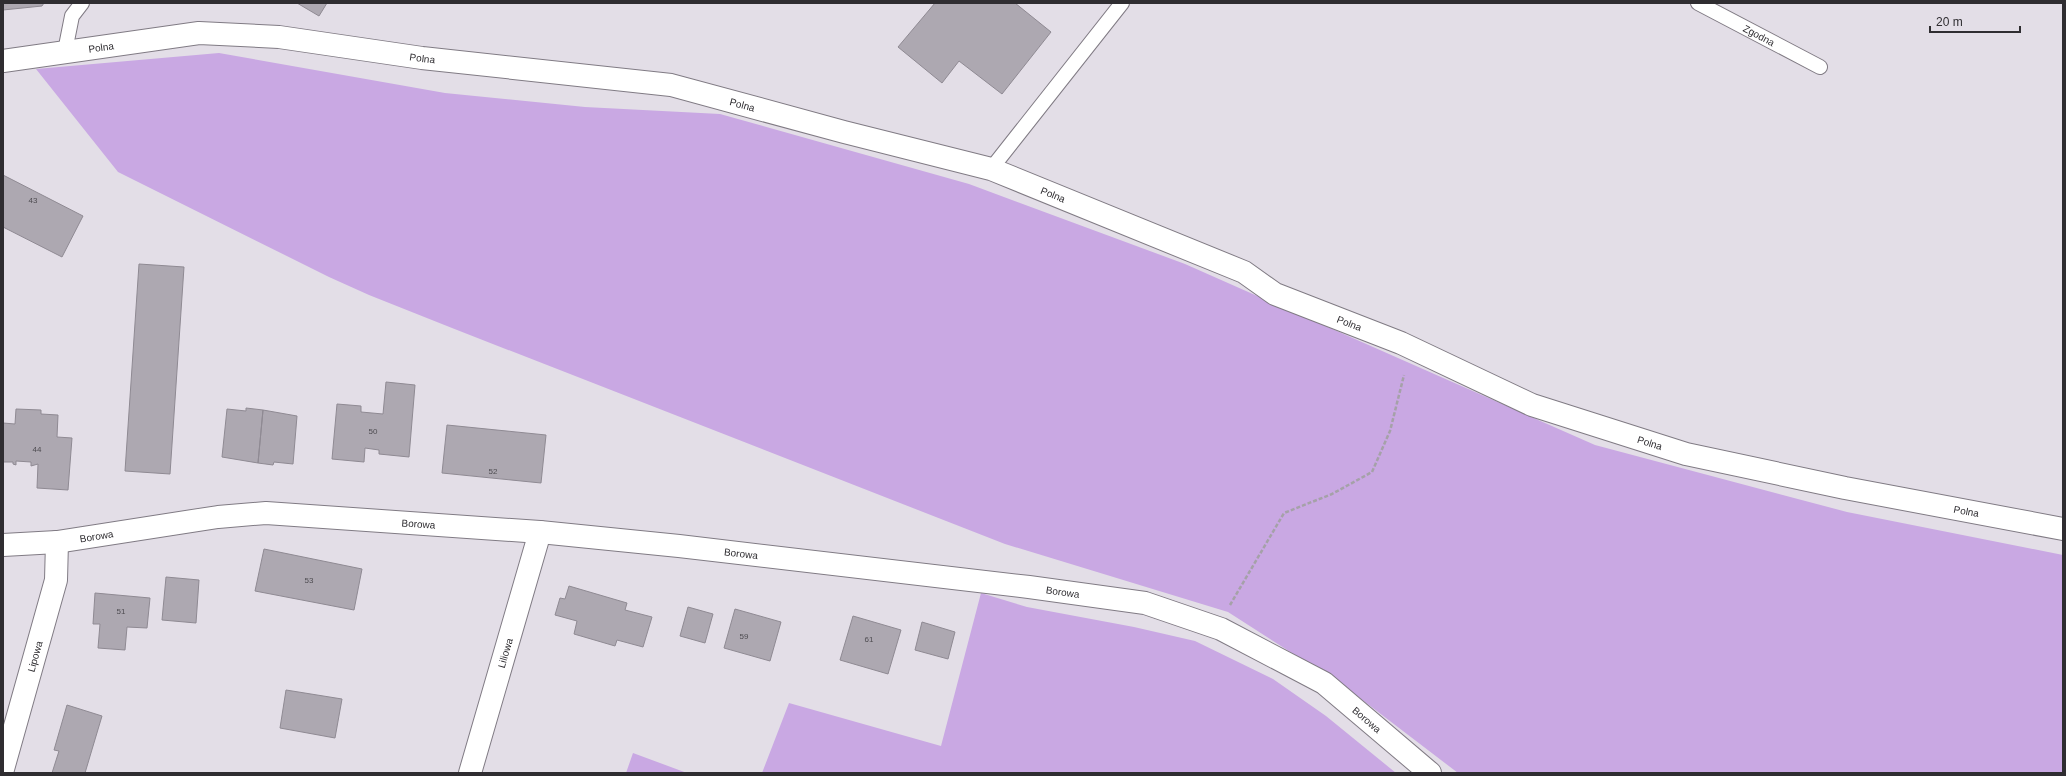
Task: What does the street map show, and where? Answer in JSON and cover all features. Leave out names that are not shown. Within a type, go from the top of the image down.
[{"type":"street","name":"Polna","points":[[3,61],[199,33],[279,37],[422,58],[671,85],[844,132],[991,169],[1244,272],[1275,294],[1401,342],[1532,405],[1686,454],[1845,488],[2063,529]]},
{"type":"street","name":"Borowa","points":[[3,545],[57,542],[218,517],[266,513],[540,532],[679,546],[991,582],[1145,603],[1221,629],[1324,683],[1430,773]]},
{"type":"street","name":"Liliowa","points":[[470,773],[540,532]]},
{"type":"street","name":"Lipowa","points":[[3,769],[56,580],[57,542]]},
{"type":"lane","points":[[65,51],[72,16],[82,3]]},
{"type":"lane","points":[[991,169],[1122,3]]},
{"type":"lane","name":"Zgodna","points":[[1698,3],[1820,67]]},
{"type":"path","points":[[1231,603],[1284,513],[1332,494],[1372,472],[1390,431],[1404,376],[1401,342]]},
{"type":"shaded area","points":[[219,53],[445,93],[585,107],[720,114],[969,184],[1185,264],[1595,445],[1847,512],[2063,555],[2063,773],[1458,773],[1348,689],[1228,612],[1005,544],[452,328],[369,295],[329,277],[118,172],[36,69]]},
{"type":"shaded area","points":[[981,593],[1027,607],[1134,627],[1195,641],[1273,679],[1326,716],[1396,773],[762,773],[789,703],[941,746]]},
{"type":"shaded area","points":[[633,753],[687,773],[626,773]]},
{"type":"building","points":[[3,3],[44,3],[42,6],[3,10]]},
{"type":"building","points":[[297,3],[327,3],[319,16]]},
{"type":"building","points":[[935,3],[1015,3],[1051,32],[1002,94],[959,61],[942,83],[898,47]]},
{"type":"building","points":[[3,175],[83,216],[62,257],[3,227]]},
{"type":"building","points":[[139,264],[184,267],[170,474],[125,471]]},
{"type":"building","points":[[386,382],[415,385],[409,457],[379,454],[379,450],[365,448],[364,462],[332,459],[337,404],[361,406],[361,412],[383,414]]},
{"type":"building","points":[[246,408],[263,410],[258,463],[222,457],[227,409],[246,411]]},
{"type":"building","points":[[16,409],[41,410],[41,414],[58,415],[57,437],[72,438],[68,490],[37,488],[38,464],[31,466],[31,462],[16,461],[16,465],[13,464],[13,462],[3,462],[3,423],[15,424]]},
{"type":"building","points":[[263,410],[297,416],[293,464],[274,462],[273,465],[258,463]]},
{"type":"building","points":[[447,425],[546,435],[541,483],[442,473]]},
{"type":"building","points":[[264,549],[362,569],[354,610],[255,591]]},
{"type":"building","points":[[166,577],[199,580],[196,623],[162,620]]},
{"type":"building","points":[[569,586],[627,603],[625,610],[652,617],[643,647],[617,640],[615,646],[574,634],[577,621],[555,615],[560,598],[565,599]]},
{"type":"building","points":[[95,593],[150,598],[147,628],[127,627],[125,650],[98,648],[100,624],[93,624]]},
{"type":"building","points":[[688,607],[713,614],[705,643],[680,636]]},
{"type":"building","points":[[735,609],[781,622],[770,661],[724,648]]},
{"type":"building","points":[[853,616],[901,630],[888,674],[840,660]]},
{"type":"building","points":[[922,622],[955,632],[948,659],[915,650]]},
{"type":"building","points":[[286,690],[342,699],[335,738],[280,728]]},
{"type":"building","points":[[67,705],[102,716],[85,773],[52,773],[59,751],[54,750]]}]
